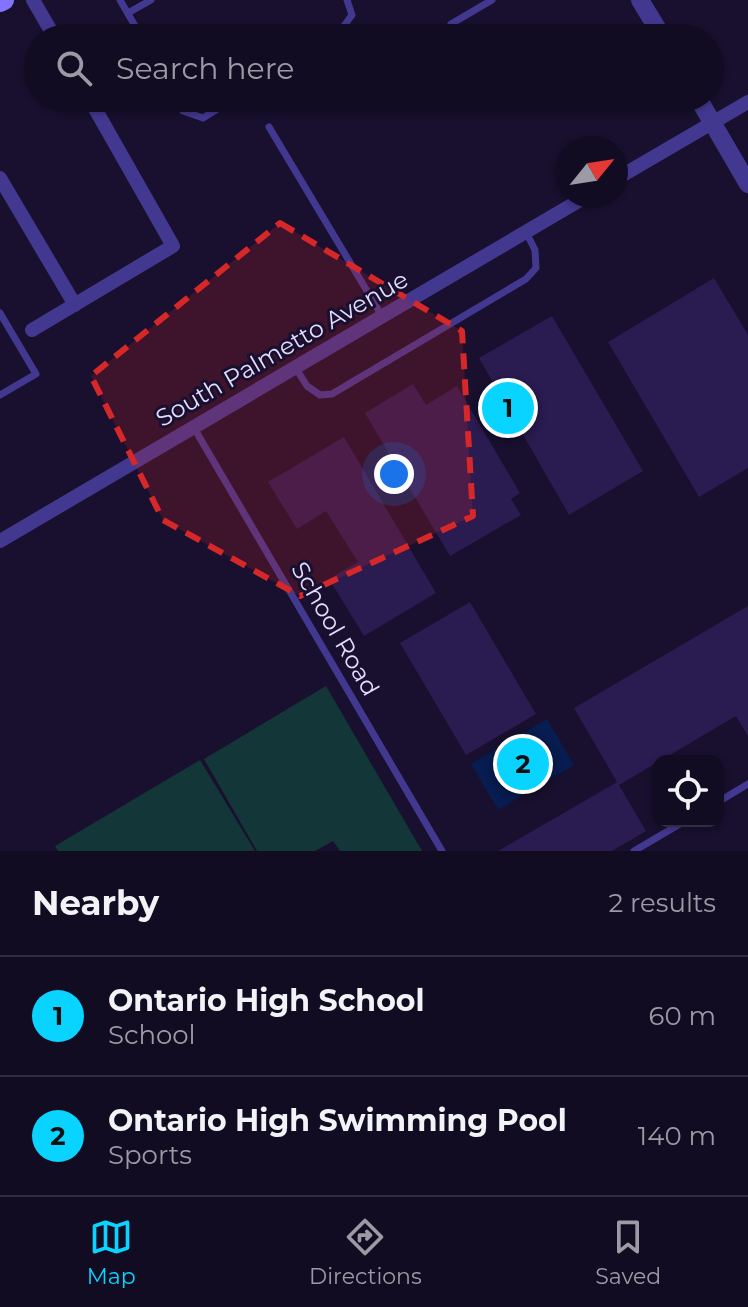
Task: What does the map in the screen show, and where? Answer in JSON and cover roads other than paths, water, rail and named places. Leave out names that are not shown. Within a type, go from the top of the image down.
[{"type":"street","points":[[33,0],[47,24]]},
{"type":"street","points":[[640,0],[655,24]]},
{"type":"street","points":[[628,172],[748,102]]},
{"type":"street","points":[[32,330],[173,246],[97,112]]},
{"type":"street","points":[[706,112],[748,184]]},
{"type":"street","points":[[0,178],[75,305]]},
{"type":"street","name":"South Palmetto Avenue","points":[[0,541],[567,208]]},
{"type":"lane","points":[[120,0],[134,24]]},
{"type":"lane","points":[[128,13],[151,0]]},
{"type":"lane","points":[[345,24],[352,15],[347,0]]},
{"type":"lane","points":[[451,24],[492,0]]},
{"type":"lane","points":[[186,112],[203,118],[213,112]]},
{"type":"lane","points":[[269,127],[382,316]]},
{"type":"lane","points":[[295,367],[307,386],[320,395],[332,394],[526,279],[536,268],[535,250],[526,232]]},
{"type":"lane","points":[[0,313],[36,374],[0,395]]},
{"type":"lane","name":"School Road","points":[[192,427],[442,851]]},
{"type":"lane","points":[[724,798],[748,784]]},
{"type":"lane","points":[[634,851],[675,827]]},
{"type":"water","points":[[547,719],[574,765],[498,810],[471,764]]},
{"type":"place","name":"Ontario High School","points":[[508,408]]},
{"type":"place","name":"Ontario High Swimming Pool","points":[[523,764]]}]
